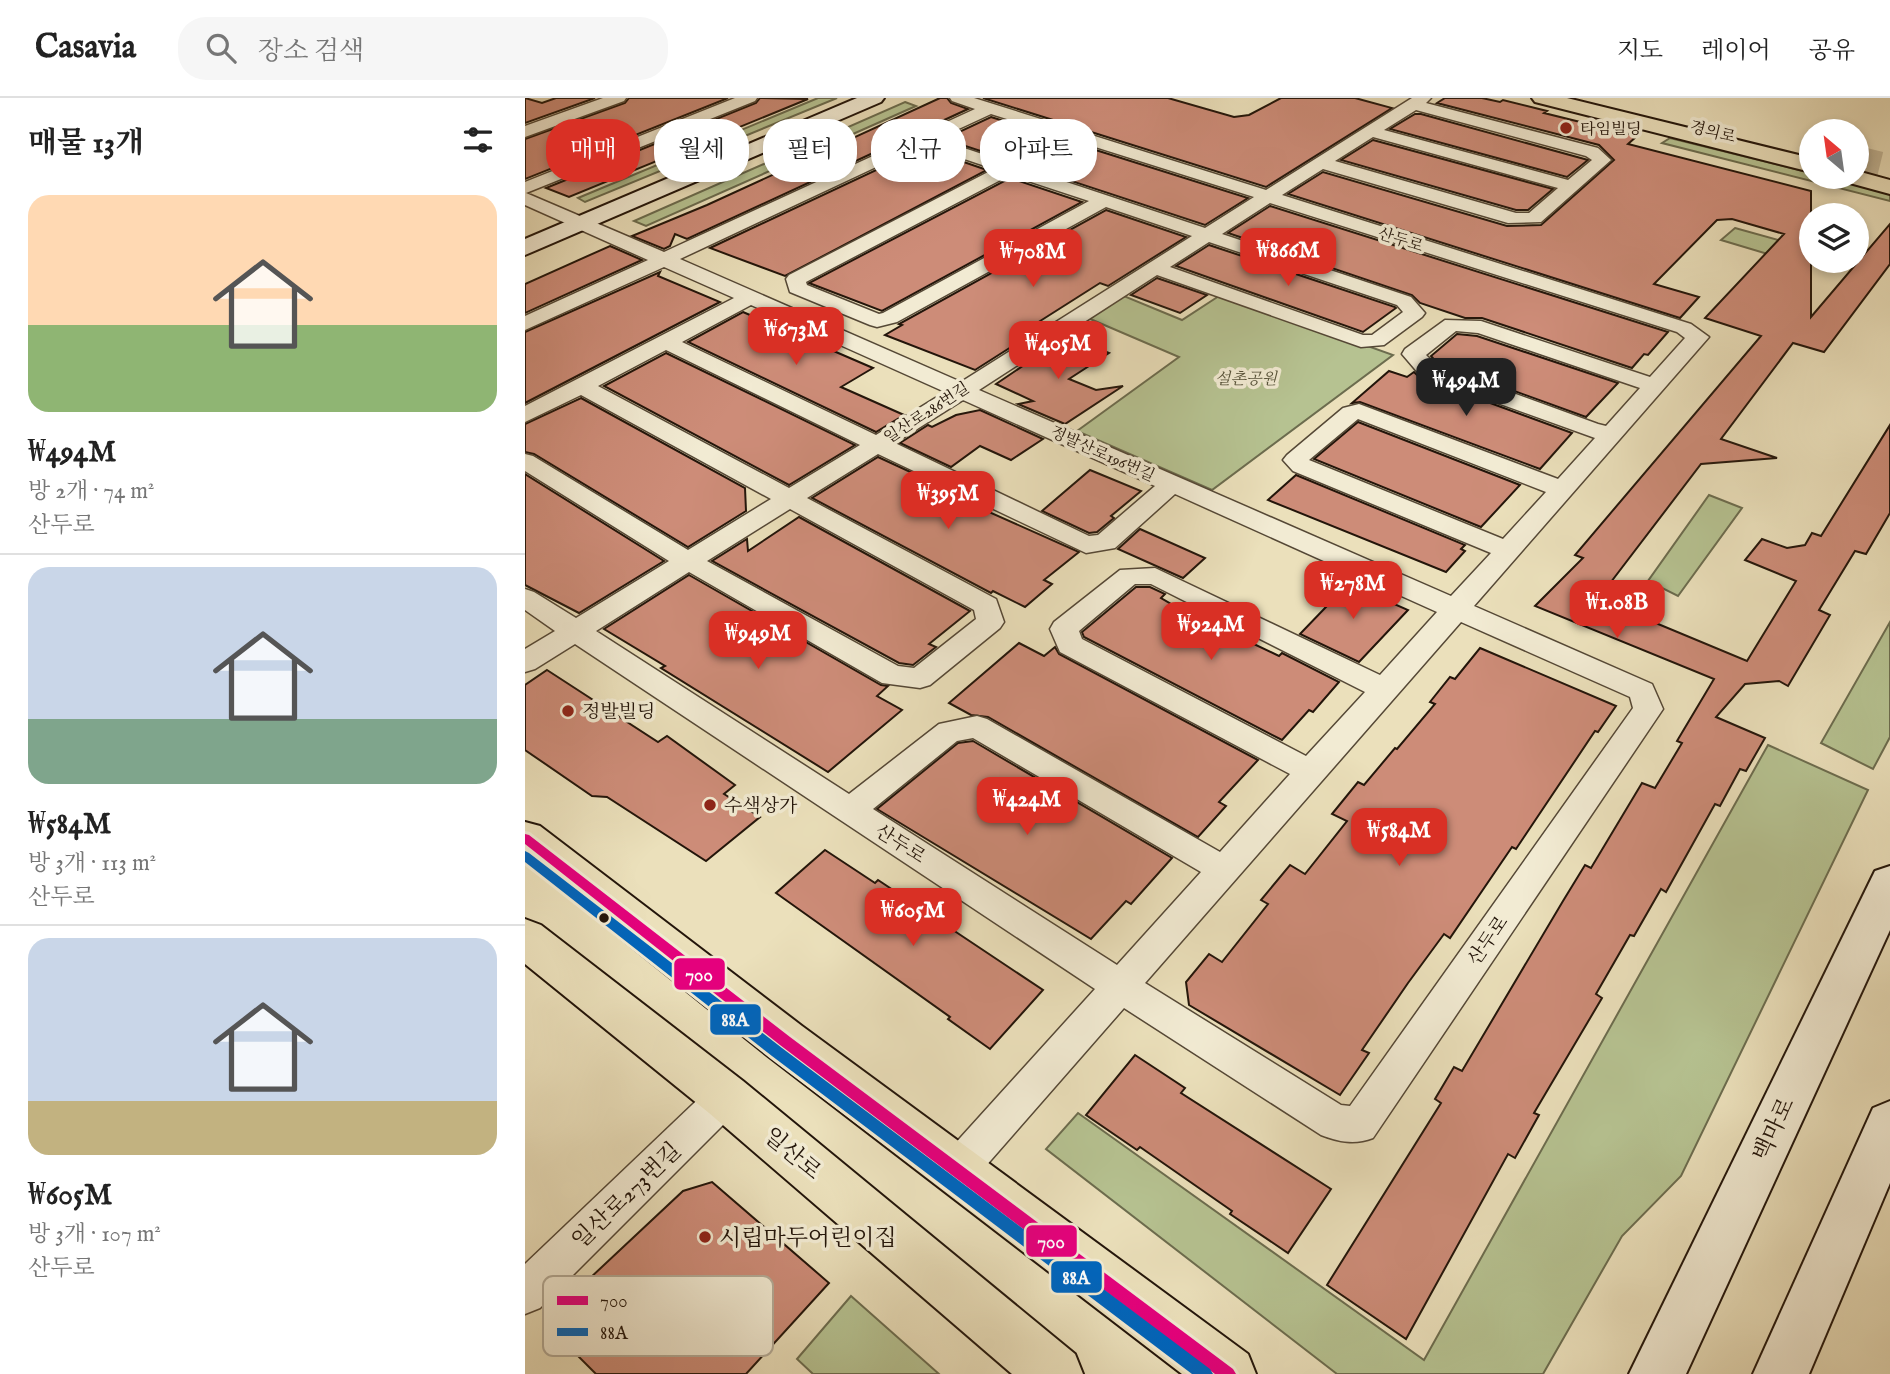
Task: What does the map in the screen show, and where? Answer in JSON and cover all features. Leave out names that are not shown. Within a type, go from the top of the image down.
[{"type":"main road","points":[[525,248],[874,98]]},
{"type":"main road","points":[[1542,98],[1799,154]]},
{"type":"main road","name":"경의로","points":[[1576,98],[1799,153]]},
{"type":"main road","name":"경의로","points":[[1613,98],[1799,153]]},
{"type":"main road","points":[[1869,181],[1890,187]]},
{"type":"main road","points":[[525,838],[956,1171],[1228,1374]]},
{"type":"main road","name":"백마로","points":[[1657,1374],[1890,883]]},
{"type":"main road","name":"일산로","points":[[525,938],[726,1097],[1055,1374]]},
{"type":"main road","points":[[1781,1374],[1890,1124]]},
{"type":"street","points":[[525,132],[618,98]]},
{"type":"street","points":[[525,188],[749,98]]},
{"type":"street","name":"산두로","points":[[956,1171],[1698,337],[1683,328],[958,98]]},
{"type":"street","points":[[1322,163],[1515,219],[1535,218],[1602,160],[1592,152],[1418,101]]},
{"type":"street","name":"일산로286번길","points":[[525,662],[876,444],[1418,101]]},
{"type":"street","points":[[966,119],[991,108]]},
{"type":"street","points":[[1370,131],[1570,186]]},
{"type":"street","points":[[525,324],[871,163]]},
{"type":"street","points":[[983,182],[796,279],[797,288],[877,321],[890,318],[1105,200]]},
{"type":"street","points":[[1052,182],[1404,302],[1415,313],[1377,341],[1361,341],[1154,268]]},
{"type":"street","name":"정발산로196번길","points":[[525,198],[1455,609]]},
{"type":"street","points":[[525,415],[750,298]]},
{"type":"street","points":[[1612,435],[1428,370],[1413,354],[1452,324],[1481,327],[1654,386]]},
{"type":"street","name":"일산로286번길","points":[[666,342],[1086,545],[1106,542],[1172,484]]},
{"type":"street","points":[[525,461],[688,561],[892,676],[920,677],[990,622],[986,606],[582,386]]},
{"type":"street","points":[[1506,550],[1301,466],[1295,460],[1351,413],[1359,411],[1561,489]]},
{"type":"street","points":[[1311,772],[1070,645],[1064,629],[1129,576],[1155,576],[1384,689]]},
{"type":"street","points":[[525,598],[837,801],[949,732],[977,727],[1224,870]]},
{"type":"street","name":"산두로","points":[[837,801],[1118,987],[1335,1122],[1359,1125],[1648,709],[1642,691],[1455,609]]},
{"type":"street","name":"일산로273번길","points":[[525,1293],[726,1097]]},
{"type":"green space","points":[[818,98],[837,98],[786,119],[768,119]]},
{"type":"green space","points":[[905,102],[916,106],[887,119],[871,119],[871,126],[857,132],[857,123]]},
{"type":"green space","points":[[763,121],[763,129],[749,134],[749,127]]},
{"type":"green space","points":[[1670,138],[1799,170],[1799,178],[1662,143]]},
{"type":"green space","points":[[763,164],[763,174],[749,180],[749,171]]},
{"type":"green space","points":[[654,166],[654,174],[640,179],[640,172]]},
{"type":"green space","points":[[616,182],[633,182],[585,202],[578,198]]},
{"type":"green space","points":[[723,182],[745,182],[646,226],[634,221]]},
{"type":"green space","points":[[1869,188],[1890,193],[1890,201],[1843,189]]},
{"type":"green space","points":[[1735,228],[1796,245],[1781,258],[1721,240]]},
{"type":"green space","name":"설촌공원","points":[[1222,294],[1393,355],[1212,490],[1077,431],[1179,357],[1088,318],[1124,296],[1182,320]]},
{"type":"green space","points":[[1709,495],[1742,508],[1678,596],[1648,581]]},
{"type":"green space","points":[[1890,622],[1890,737],[1873,769],[1821,743]]},
{"type":"green space","points":[[1768,745],[1868,790],[1681,1176],[1622,1236],[1543,1374],[1337,1374],[1046,1149],[1078,1113],[1424,1360]]},
{"type":"green space","points":[[851,1296],[939,1374],[813,1374],[797,1359]]},
{"type":"building","points":[[525,98],[542,103],[556,98],[595,98],[525,123]]},
{"type":"building","points":[[629,98],[728,98],[675,119],[654,119],[654,128],[640,133],[640,119],[581,119],[625,103]]},
{"type":"building","points":[[760,98],[808,99],[749,123],[749,119],[716,119],[756,103]]},
{"type":"building","points":[[940,98],[947,98],[951,103],[968,109],[946,119],[894,119]]},
{"type":"building","points":[[983,98],[1168,98],[1234,117],[1249,115],[1281,98],[1355,98],[1392,108],[1266,187],[1097,134],[1097,119],[1050,119]]},
{"type":"building","points":[[1445,98],[1482,98],[1500,102],[1503,100],[1637,136],[1628,144],[1811,191],[1811,203],[1799,203],[1799,273],[1811,273],[1811,317],[1848,273],[1869,273],[1869,249],[1890,224],[1890,264],[1824,352],[1793,343],[1721,439],[1777,458],[1701,464],[1598,599],[1747,661],[1796,581],[1745,560],[1762,539],[1787,548],[1805,545],[1812,533],[1821,536],[1890,425],[1890,513],[1866,554],[1855,551],[1819,610],[1830,615],[1788,686],[1779,681],[1745,684],[1716,717],[1765,738],[1746,771],[1740,769],[1720,806],[1715,804],[1666,892],[1661,889],[1634,936],[1630,935],[1596,994],[1602,998],[1534,1113],[1539,1115],[1515,1158],[1508,1154],[1406,1339],[1327,1285],[1441,1103],[1435,1099],[1454,1067],[1462,1071],[1585,865],[1591,868],[1642,783],[1655,788],[1682,743],[1677,741],[1714,679],[1535,606],[1583,558],[1575,555],[1761,336],[1705,318],[1784,234],[1732,219],[1717,220],[1654,284],[1699,297],[1680,318],[1288,194],[1323,172],[1507,226],[1541,225],[1614,160],[1599,145],[1437,103]]},
{"type":"building","points":[[1415,114],[1588,160],[1567,177],[1390,129]]},
{"type":"building","points":[[980,122],[980,151],[966,146],[966,129]]},
{"type":"building","points":[[871,130],[871,154],[857,160],[857,136]]},
{"type":"building","points":[[546,131],[546,171],[525,179],[525,139]]},
{"type":"building","points":[[1373,140],[1553,189],[1528,210],[1516,210],[1341,160]]},
{"type":"building","points":[[654,144],[654,162],[640,168],[640,150]]},
{"type":"building","points":[[1097,150],[1248,198],[1205,225],[1074,182],[1097,182]]},
{"type":"building","points":[[966,163],[980,168],[980,174],[966,181]]},
{"type":"building","points":[[871,172],[871,182],[964,182],[785,276],[710,248],[851,182],[857,182],[857,179]]},
{"type":"building","points":[[763,179],[763,182],[810,182],[687,239],[675,234],[670,246],[664,249],[632,236]]},
{"type":"building","points":[[561,182],[606,182],[569,197],[546,188]]},
{"type":"building","points":[[1002,182],[1022,182],[1082,202],[882,311],[809,283]]},
{"type":"building","points":[[1270,206],[1668,332],[1648,355],[1644,354],[1632,368],[1482,318],[1465,318],[1420,303],[1412,295],[1228,233]]},
{"type":"building","points":[[1106,210],[1186,237],[1108,286],[1100,283],[1037,323],[1044,326],[975,370],[885,335],[902,325],[899,324]]},
{"type":"building","points":[[1209,245],[1396,308],[1363,332],[1176,266]]},
{"type":"building","points":[[610,246],[642,260],[525,313],[525,284]]},
{"type":"building","points":[[660,272],[658,276],[720,302],[525,403],[525,332]]},
{"type":"building","points":[[1157,278],[1207,295],[1180,313],[1131,295]]},
{"type":"building","points":[[743,312],[873,368],[841,387],[904,415],[876,432],[688,342]]},
{"type":"building","points":[[1457,334],[1477,336],[1618,383],[1586,417],[1437,363],[1431,356]]},
{"type":"building","points":[[1067,336],[1109,353],[1069,379],[1096,390],[1123,386],[1065,424],[1018,404],[1033,401],[996,384]]},
{"type":"building","points":[[666,353],[855,445],[789,485],[604,386]]},
{"type":"building","points":[[1389,371],[1407,377],[1414,372],[1419,377],[1572,433],[1540,469],[1360,402],[1352,403]]},
{"type":"building","points":[[581,398],[745,488],[746,511],[688,547],[534,454],[525,452],[525,424]]},
{"type":"building","points":[[980,410],[1043,439],[1011,460],[980,446],[951,467],[900,443],[928,425],[932,427],[956,415]]},
{"type":"building","points":[[1358,422],[1520,485],[1481,527],[1314,459]]},
{"type":"building","points":[[878,457],[930,481],[926,484],[1079,552],[1044,580],[1052,584],[1025,607],[993,591],[991,593],[812,498]]},
{"type":"building","points":[[1090,470],[1141,491],[1111,516],[1114,518],[1097,532],[1089,533],[1042,511]]},
{"type":"building","points":[[525,474],[664,561],[579,613],[525,585]]},
{"type":"building","points":[[1296,475],[1465,545],[1461,549],[1465,551],[1446,572],[1268,500]]},
{"type":"building","points":[[799,517],[970,611],[929,644],[936,647],[913,665],[899,663],[712,561],[747,539],[748,551]]},
{"type":"building","points":[[1140,529],[1205,558],[1183,578],[1118,549]]},
{"type":"building","points":[[689,575],[881,685],[888,686],[877,696],[902,710],[828,772],[661,668],[665,666],[604,629]]},
{"type":"building","points":[[1342,581],[1408,610],[1359,662],[1300,634],[1326,607],[1320,604]]},
{"type":"building","points":[[1136,587],[1150,587],[1165,594],[1161,598],[1180,609],[1279,656],[1282,653],[1339,682],[1313,712],[1309,710],[1282,740],[1084,637],[1082,632]]},
{"type":"building","points":[[1019,643],[1044,656],[1055,647],[1059,654],[1258,760],[1219,802],[1226,806],[1198,837],[988,717],[971,715],[949,703]]},
{"type":"building","points":[[1480,648],[1616,706],[1598,732],[1595,731],[1516,849],[1512,847],[1450,938],[1444,934],[1408,983],[1362,1050],[1369,1053],[1340,1095],[1189,1005],[1186,982],[1209,954],[1222,962],[1268,904],[1261,900],[1290,865],[1305,874],[1347,821],[1332,814],[1358,782],[1364,785],[1395,748],[1397,749],[1435,704],[1430,702],[1450,677],[1455,679]]},
{"type":"building","points":[[547,670],[658,742],[667,736],[735,785],[724,794],[760,817],[706,861],[607,797],[592,796],[525,750],[525,685]]},
{"type":"building","points":[[973,741],[1172,858],[1131,904],[1126,901],[1091,939],[877,809],[958,743]]},
{"type":"building","points":[[825,850],[875,883],[878,880],[1043,990],[990,1049],[948,1019],[950,1017],[776,893]]},
{"type":"building","points":[[1135,1055],[1185,1088],[1181,1093],[1331,1189],[1288,1253],[1140,1147],[1137,1150],[1086,1115]]},
{"type":"building","points":[[712,1182],[829,1283],[773,1344],[773,1276],[592,1276],[683,1191]]},
{"type":"building","points":[[578,1356],[762,1356],[746,1374],[596,1374]]},
{"type":"tunnel","points":[[1869,161],[1890,166]]},
{"type":"transit line","name":"700","points":[[525,838],[785,1041],[1228,1374]]},
{"type":"transit line","name":"88A","points":[[525,856],[777,1052],[1205,1374]]},
{"type":"place","name":"타임빌딩","points":[[1566,128]]},
{"type":"place","name":"정발빌딩","points":[[568,711]]},
{"type":"place","name":"수색상가","points":[[710,805]]},
{"type":"place","name":"시립마두어린이집","points":[[705,1237]]}]
